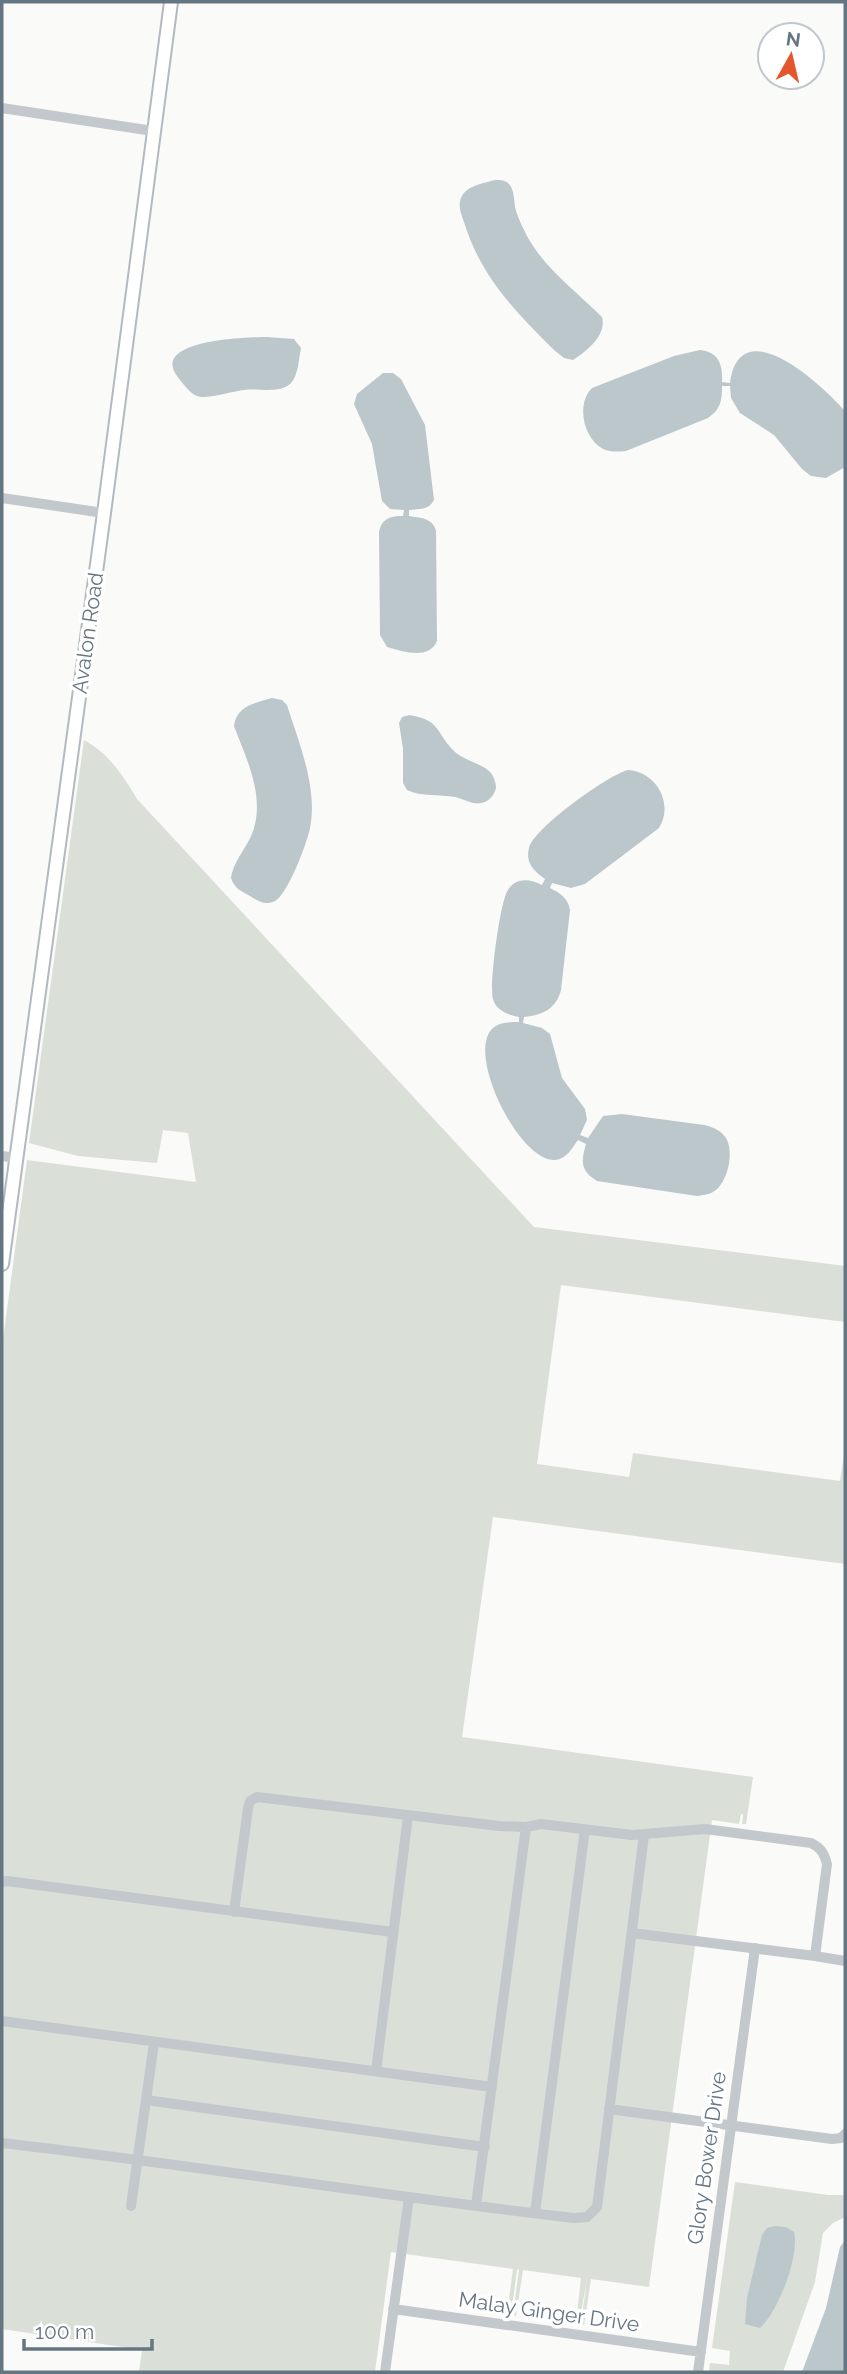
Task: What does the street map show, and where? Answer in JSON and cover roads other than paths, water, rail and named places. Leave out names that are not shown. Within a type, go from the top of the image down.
[{"type":"main road","name":"Avalon Road","points":[[2,1264],[171,2]]},
{"type":"street","points":[[2,108],[153,131]]},
{"type":"street","points":[[2,498],[104,513]]},
{"type":"street","points":[[2,1156],[16,1158]]},
{"type":"street","points":[[234,1912],[248,1808],[250,1801],[257,1797],[408,1816],[526,1827],[541,1824],[644,1835],[705,1829],[811,1843],[824,1853],[827,1864],[815,1956]]},
{"type":"street","points":[[376,2071],[408,1816]]},
{"type":"street","points":[[476,2205],[526,1827]]},
{"type":"street","points":[[535,2213],[585,1829]]},
{"type":"street","points":[[2,2143],[535,2213],[587,2217],[597,2207],[644,1835]]},
{"type":"street","points":[[2,1882],[392,1932]]},
{"type":"street","points":[[632,1933],[845,1961]]},
{"type":"street","name":"Glory Bower Drive","points":[[698,2372],[755,1948]]},
{"type":"street","points":[[2,2021],[492,2087]]},
{"type":"street","points":[[131,2206],[154,2043]]},
{"type":"street","points":[[146,2100],[485,2147]]},
{"type":"street","points":[[609,2109],[832,2139],[841,2138],[845,2134]]},
{"type":"street","points":[[385,2372],[409,2197]]},
{"type":"street","name":"Malay Ginger Drive","points":[[393,2309],[701,2352]]}]
